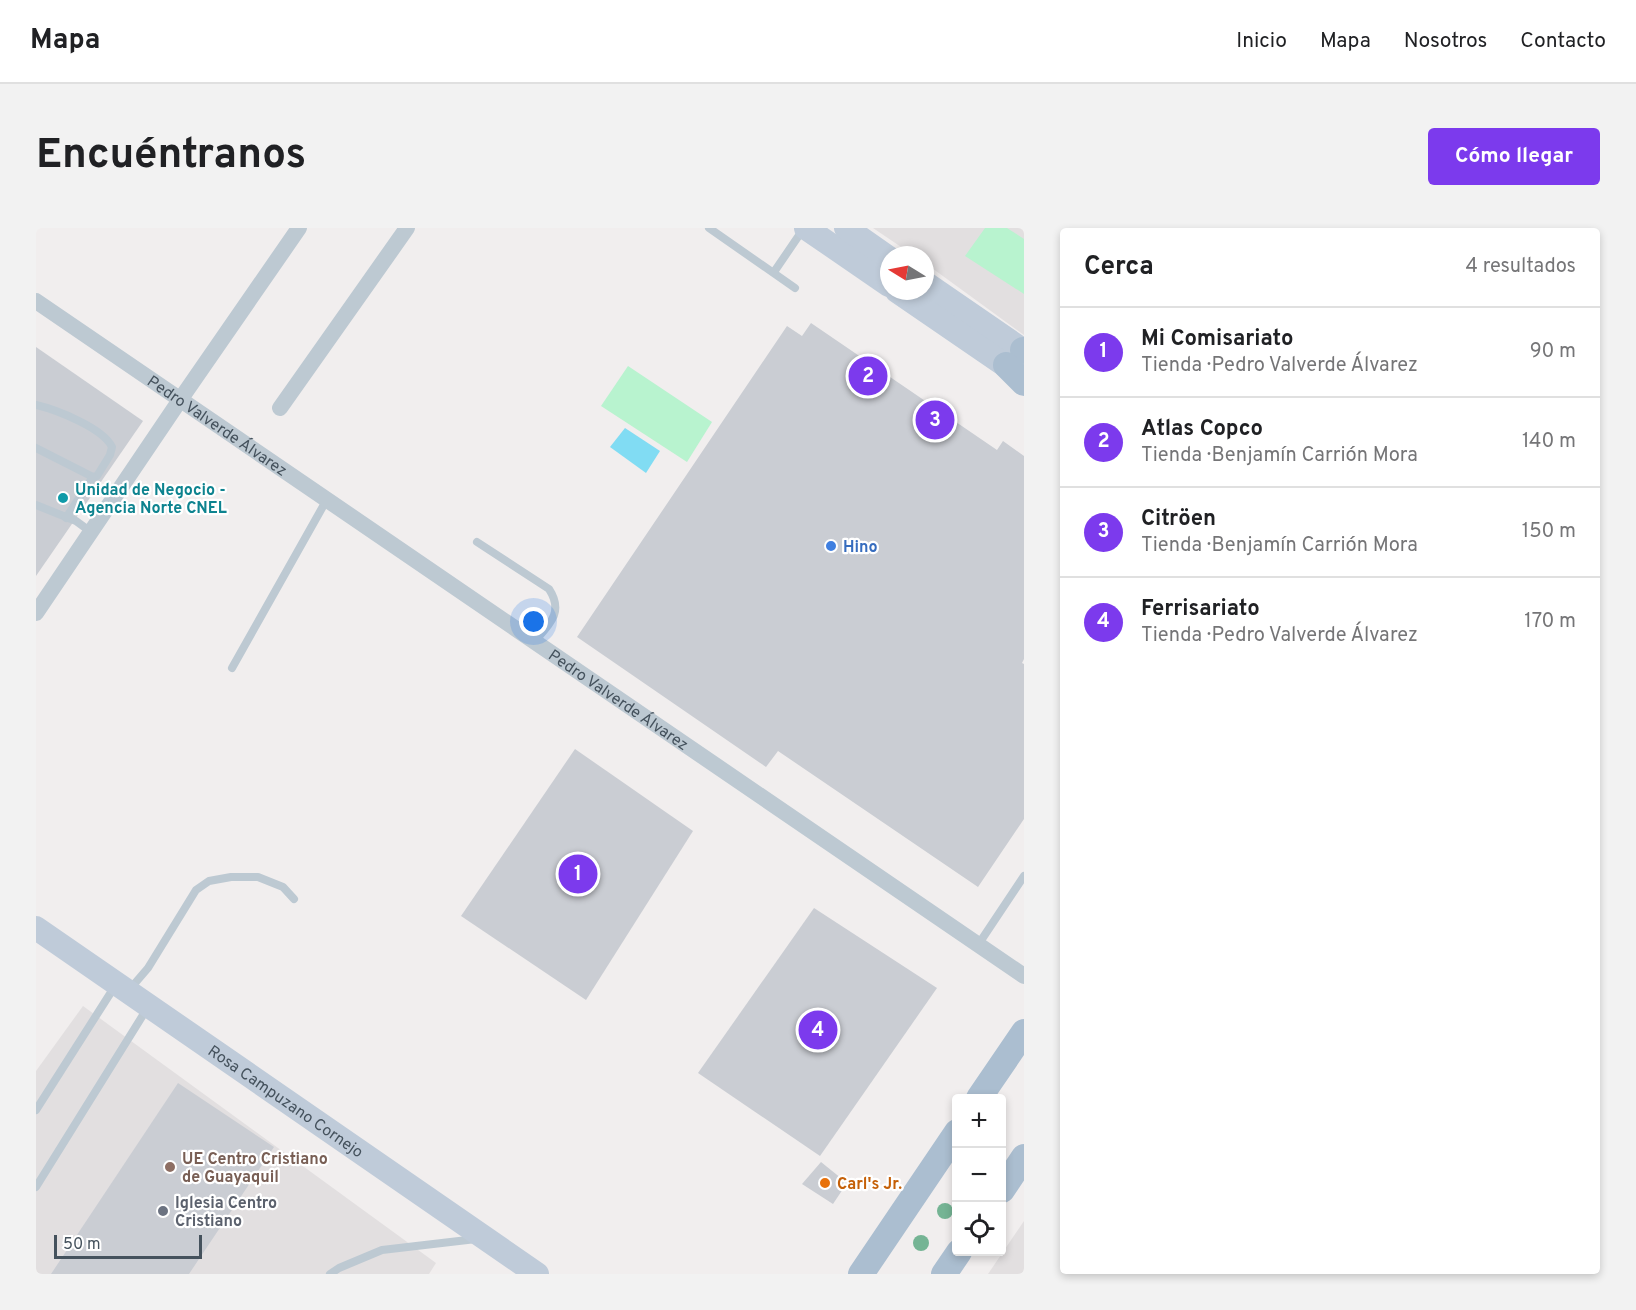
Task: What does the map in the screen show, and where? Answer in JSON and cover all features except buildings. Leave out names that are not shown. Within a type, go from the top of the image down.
[{"type":"main road","points":[[982,1094],[1024,1032]]},
{"type":"main road","points":[[861,1274],[952,1139]]},
{"type":"main road","points":[[1006,1184],[1024,1157]]},
{"type":"main road","points":[[944,1274],[956,1256]]},
{"type":"street","points":[[280,408],[407,228]]},
{"type":"street","points":[[805,228],[880,279]]},
{"type":"street","points":[[846,228],[880,252]]},
{"type":"street","points":[[36,614],[293,230]]},
{"type":"street","points":[[934,290],[1021,363]]},
{"type":"street","points":[[912,300],[1021,363]]},
{"type":"street","name":"Pedro Valverde Álvarez","points":[[36,301],[1024,976]]},
{"type":"street","name":"Rosa Campuzano Cornejo","points":[[36,928],[537,1274]]},
{"type":"lane","points":[[710,228],[795,288]]},
{"type":"lane","points":[[774,273],[805,228]]},
{"type":"lane","points":[[36,405],[59,412],[109,441],[112,447],[110,455],[97,476],[93,477],[66,518]]},
{"type":"lane","points":[[36,448],[93,477]]},
{"type":"lane","points":[[232,668],[326,501]]},
{"type":"lane","points":[[36,505],[76,521],[91,532]]},
{"type":"lane","points":[[477,542],[549,589],[556,600],[556,612],[534,642]]},
{"type":"lane","points":[[36,1110],[122,988],[148,968],[196,890],[209,881],[231,876],[258,877],[283,887],[294,899]]},
{"type":"lane","points":[[978,945],[1024,876]]},
{"type":"lane","points":[[36,1187],[149,1006]]},
{"type":"lane","points":[[330,1274],[382,1250],[485,1238]]},
{"type":"lane","points":[[339,1268],[347,1274]]},
{"type":"shaded area","points":[[873,228],[1024,228],[1024,335],[934,270],[934,246],[900,246]]},
{"type":"shaded area","name":"UE Centro Cristiano de Guayaquil","points":[[83,1006],[436,1263],[429,1274],[36,1274],[36,1071]]},
{"type":"shaded area","points":[[1024,1221],[1024,1274],[988,1274],[1000,1256],[1006,1256],[1006,1248]]},
{"type":"green space","points":[[985,228],[1007,228],[1024,239],[1024,294],[965,256]]},
{"type":"green space","points":[[628,366],[712,422],[687,462],[601,406]]},
{"type":"water","points":[[625,428],[660,451],[646,473],[610,447]]},
{"type":"place","name":"Atlas Copco","points":[[868,376]]},
{"type":"place","name":"Citröen","points":[[935,420]]},
{"type":"place","name":"Unidad de Negocio - Agencia Norte CNEL","points":[[63,498]]},
{"type":"place","name":"Hino","points":[[831,546]]},
{"type":"place","name":"Mi Comisariato","points":[[578,874]]},
{"type":"place","name":"Ferrisariato","points":[[818,1030]]},
{"type":"place","name":"UE Centro Cristiano de Guayaquil","points":[[170,1167]]},
{"type":"place","name":"Carl's Jr.","points":[[825,1183]]},
{"type":"place","name":"Iglesia Centro Cristiano","points":[[163,1211]]}]
